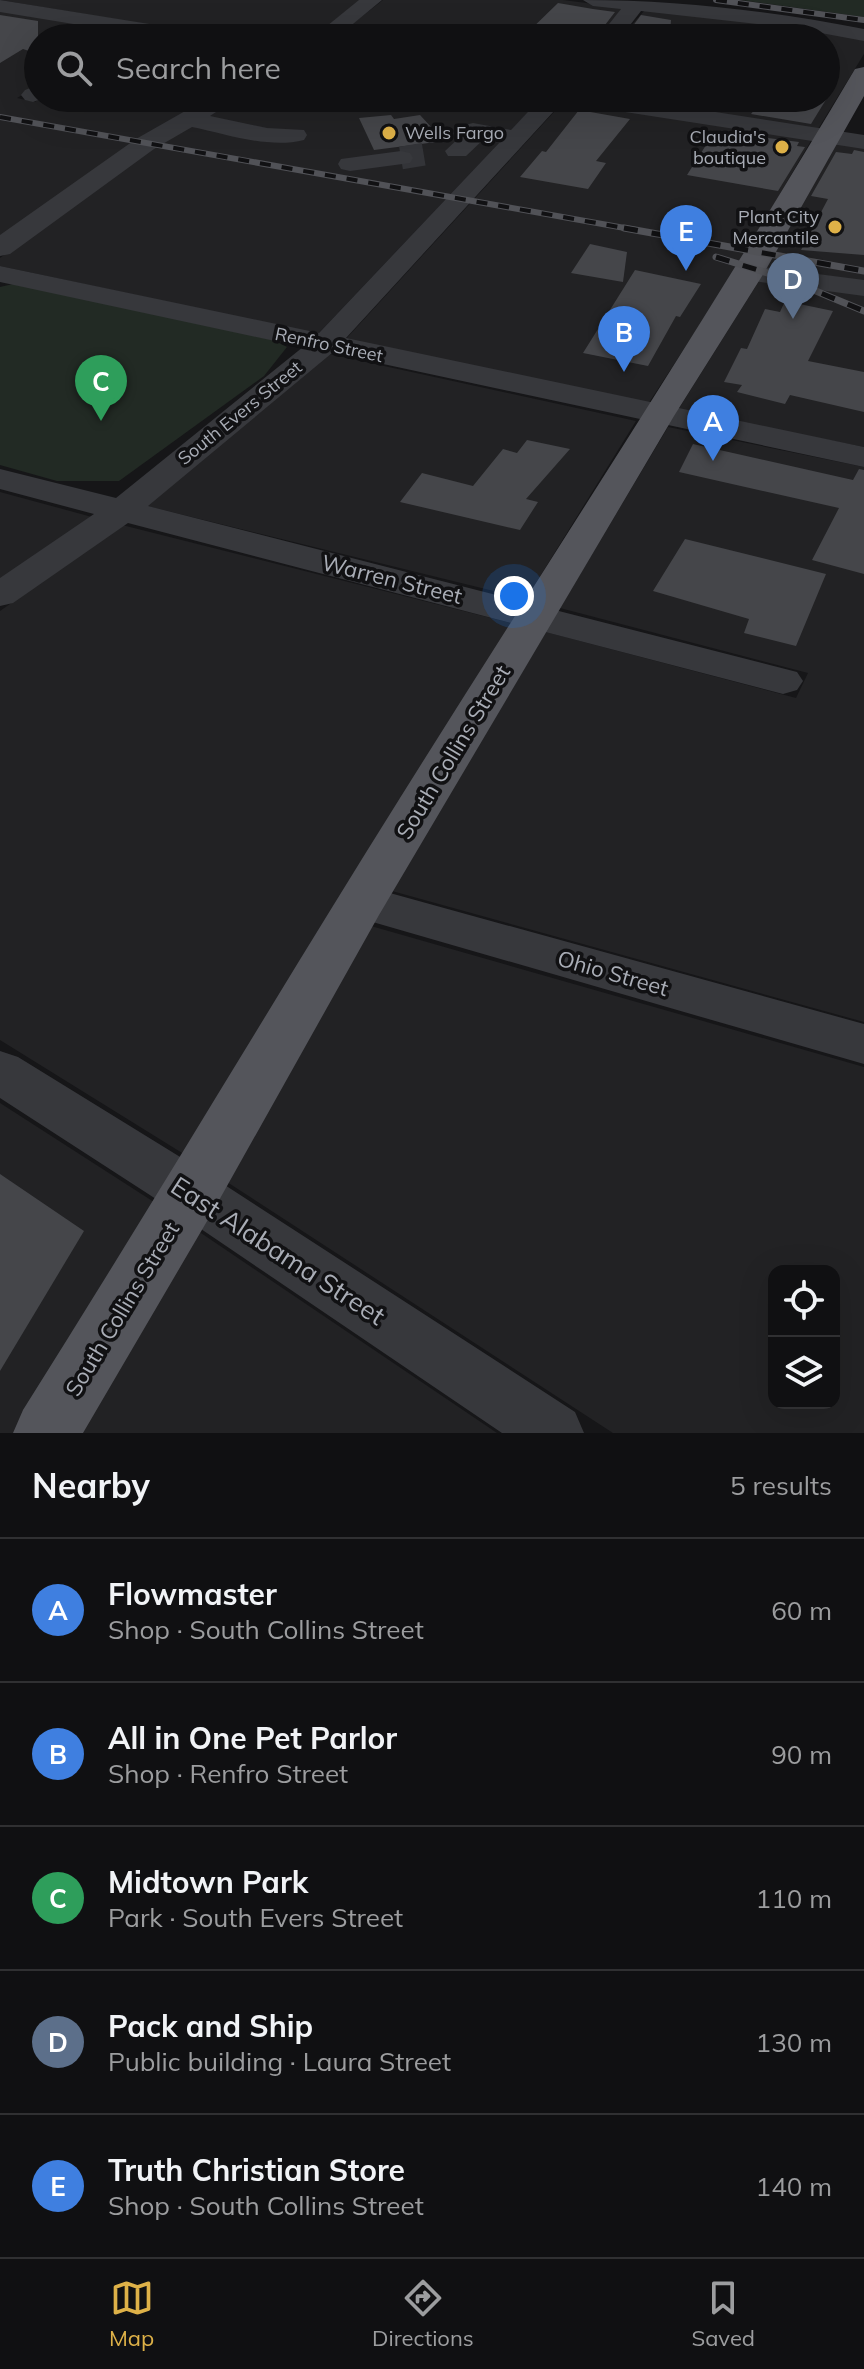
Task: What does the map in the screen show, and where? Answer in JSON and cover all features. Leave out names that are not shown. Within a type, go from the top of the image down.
[{"type":"main road","name":"South Collins Street","points":[[46,1433],[192,1193],[361,902],[657,416],[749,273],[864,74]]},
{"type":"street","points":[[341,24],[372,0]]},
{"type":"street","points":[[593,0],[678,7],[805,24]]},
{"type":"street","points":[[621,24],[639,3]]},
{"type":"street","points":[[0,6],[88,24]]},
{"type":"street","points":[[840,31],[864,35]]},
{"type":"street","points":[[0,248],[145,144],[201,112]]},
{"type":"street","name":"South Evers Street","points":[[0,595],[120,512],[325,344],[541,112]]},
{"type":"street","points":[[671,112],[864,142]]},
{"type":"street","points":[[189,119],[267,135],[295,135]]},
{"type":"street","points":[[457,151],[473,138],[473,130],[508,149]]},
{"type":"street","points":[[431,153],[508,149]]},
{"type":"street","points":[[350,164],[401,158]]},
{"type":"street","points":[[749,273],[864,288]]},
{"type":"street","name":"Renfro Street","points":[[0,274],[657,416],[864,457]]},
{"type":"street","name":"Warren Street","points":[[0,479],[783,681]]},
{"type":"street","name":"Ohio Street","points":[[361,902],[864,1044]]},
{"type":"street","name":"East Alabama Street","points":[[0,1072],[192,1193],[554,1433]]},
{"type":"shaded area","points":[[0,0],[361,0],[329,24],[145,24]]},
{"type":"shaded area","points":[[383,0],[563,0],[625,8],[610,24],[352,24]]},
{"type":"shaded area","points":[[741,0],[864,0],[864,17]]},
{"type":"shaded area","points":[[0,10],[82,24],[24,24],[24,94],[17,98],[24,100],[24,112],[191,112],[0,237]]},
{"type":"shaded area","points":[[645,10],[773,24],[632,24]]},
{"type":"shaded area","points":[[840,35],[864,40],[864,54],[840,93]]},
{"type":"shaded area","points":[[214,112],[529,112],[318,334],[0,266],[0,258],[155,146]]},
{"type":"shaded area","points":[[554,112],[636,112],[812,139],[735,271],[648,404],[345,340]]},
{"type":"shaded area","points":[[705,112],[828,112],[818,129]]},
{"type":"shaded area","points":[[835,143],[864,148],[864,281],[765,267]]},
{"type":"shaded area","points":[[759,281],[864,295],[864,447],[678,410]]},
{"type":"shaded area","points":[[13,284],[273,340],[287,347],[264,376],[119,481],[57,481],[0,465],[0,287]]},
{"type":"shaded area","points":[[329,354],[636,421],[526,599],[147,506]]},
{"type":"shaded area","points":[[668,427],[864,467],[864,1022],[392,891],[546,632],[796,698],[808,673],[560,608]]},
{"type":"shaded area","points":[[0,492],[59,508],[92,517],[0,580]]},
{"type":"shaded area","points":[[122,525],[511,623],[187,1156],[0,1040],[0,611]]},
{"type":"shaded area","points":[[371,926],[864,1067],[864,1433],[613,1433],[227,1182]]},
{"type":"shaded area","points":[[0,1103],[157,1204],[14,1433],[0,1433]]},
{"type":"shaded area","points":[[198,1231],[497,1433],[78,1433]]},
{"type":"building","points":[[558,3],[615,12],[606,24],[536,24]]},
{"type":"building","points":[[0,15],[38,21],[38,24],[24,24],[24,49],[0,63]]},
{"type":"building","points":[[641,15],[671,20],[671,24],[634,24]]},
{"type":"building","points":[[577,112],[630,119],[596,161],[606,163],[588,189],[520,177],[542,151],[546,152]]},
{"type":"building","points":[[753,112],[818,112],[811,124],[751,114]]},
{"type":"building","points":[[391,115],[394,119],[420,115],[444,141],[374,150],[359,118]]},
{"type":"building","points":[[715,131],[799,142],[797,146],[805,147],[778,191],[687,175]]},
{"type":"building","points":[[854,150],[864,152],[864,255],[801,250],[828,199],[811,196],[836,152],[852,154]]},
{"type":"building","points":[[590,244],[627,252],[623,282],[571,273]]},
{"type":"building","points":[[635,270],[701,284],[680,317],[676,316],[648,366],[583,353]]},
{"type":"building","points":[[785,301],[833,311],[808,361],[864,372],[864,412],[790,395],[785,404],[737,392],[742,385],[724,382],[741,348],[747,349],[765,309],[780,312]]},
{"type":"building","points":[[527,440],[570,449],[526,499],[538,502],[520,530],[400,502],[422,473],[473,486],[503,449],[517,453]]},
{"type":"building","points":[[693,444],[853,480],[859,469],[864,470],[864,574],[812,560],[839,508],[679,472]]},
{"type":"building","points":[[685,539],[826,574],[796,646],[744,633],[749,619],[653,591]]},
{"type":"building","points":[[0,1174],[84,1231],[0,1371]]},
{"type":"tunnel","points":[[401,158],[431,153]]},
{"type":"railway","points":[[716,0],[864,20]]},
{"type":"railway","points":[[0,117],[636,230]]},
{"type":"railway","points":[[624,228],[864,271]]},
{"type":"railway","points":[[716,257],[787,279],[864,311]]},
{"type":"place","name":"Wells Fargo","points":[[389,133]]},
{"type":"place","name":"Claudia's boutique","points":[[782,147]]},
{"type":"place","name":"Plant City Mercantile","points":[[835,227]]},
{"type":"place","name":"Truth Christian Store","points":[[686,271]]},
{"type":"place","name":"Pack and Ship","points":[[793,319]]},
{"type":"place","name":"All in One Pet Parlor","points":[[624,372]]},
{"type":"place","name":"Midtown Park","points":[[101,421]]},
{"type":"place","name":"Flowmaster","points":[[713,461]]}]
